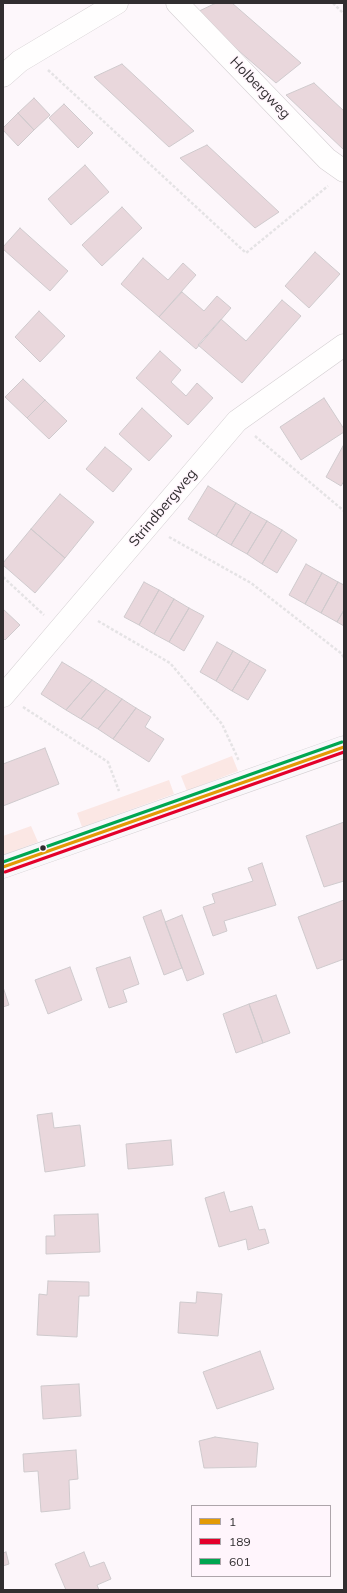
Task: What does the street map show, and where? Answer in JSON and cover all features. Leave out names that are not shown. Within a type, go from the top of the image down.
[{"type":"main road","points":[[3,867],[344,747]]},
{"type":"street","points":[[3,76],[20,61],[117,3]]},
{"type":"street","name":"Holbergweg","points":[[177,3],[328,159],[338,177]]},
{"type":"street","name":"Strindbergweg","points":[[4,695],[237,421],[344,345]]},
{"type":"path","points":[[333,3],[344,14]]},
{"type":"path","points":[[32,55],[246,253],[338,177]]},
{"type":"path","points":[[237,421],[344,511]]},
{"type":"path","points":[[148,525],[251,583],[342,654],[344,658]]},
{"type":"path","points":[[3,576],[60,630]]},
{"type":"path","points":[[78,609],[170,663],[222,724],[246,781]]},
{"type":"path","points":[[4,695],[108,762],[119,791]]},
{"type":"shaded area","points":[[232,756],[238,771],[187,791],[181,776]]},
{"type":"shaded area","points":[[169,780],[174,794],[82,827],[77,813]]},
{"type":"shaded area","points":[[31,826],[38,842],[3,855],[3,836]]},
{"type":"building","points":[[216,3],[232,3],[301,63],[276,83],[195,13]]},
{"type":"building","points":[[122,64],[194,131],[169,147],[94,77]]},
{"type":"building","points":[[314,83],[344,111],[344,150],[286,95]]},
{"type":"building","points":[[34,98],[50,115],[34,130],[18,113]]},
{"type":"building","points":[[64,104],[93,133],[78,148],[49,118]]},
{"type":"building","points":[[18,113],[34,130],[18,146],[3,130],[3,128]]},
{"type":"building","points":[[207,145],[279,212],[255,228],[180,158]]},
{"type":"building","points":[[85,165],[109,192],[71,225],[48,199]]},
{"type":"building","points":[[122,207],[142,228],[102,266],[82,245]]},
{"type":"building","points":[[20,228],[68,271],[50,291],[3,249],[3,247]]},
{"type":"building","points":[[315,252],[340,274],[309,308],[285,286]]},
{"type":"building","points":[[143,258],[168,280],[183,263],[196,275],[159,317],[121,284]]},
{"type":"building","points":[[182,292],[204,311],[217,296],[231,308],[196,349],[159,317]]},
{"type":"building","points":[[282,300],[301,316],[242,383],[198,345],[221,319],[246,341]]},
{"type":"building","points":[[39,311],[65,336],[40,362],[15,337]]},
{"type":"building","points":[[160,351],[181,370],[171,382],[186,396],[197,383],[213,398],[188,425],[136,378]]},
{"type":"building","points":[[23,379],[45,400],[27,418],[5,397]]},
{"type":"building","points":[[324,398],[344,429],[344,432],[301,460],[280,427]]},
{"type":"building","points":[[45,400],[67,421],[49,439],[27,418]]},
{"type":"building","points":[[142,408],[172,436],[149,461],[119,434]]},
{"type":"building","points":[[343,446],[344,481],[341,486],[326,477]]},
{"type":"building","points":[[105,447],[132,469],[113,492],[86,469]]},
{"type":"building","points":[[208,486],[236,503],[216,536],[188,519]]},
{"type":"building","points":[[60,494],[94,522],[65,558],[31,529]]},
{"type":"building","points":[[236,503],[251,512],[231,545],[216,536]]},
{"type":"building","points":[[251,512],[267,521],[247,554],[231,545]]},
{"type":"building","points":[[267,521],[282,530],[262,564],[247,554]]},
{"type":"building","points":[[31,529],[65,558],[35,593],[3,565],[3,563]]},
{"type":"building","points":[[282,530],[297,540],[277,573],[262,564]]},
{"type":"building","points":[[306,564],[322,573],[305,604],[289,595]]},
{"type":"building","points":[[322,573],[338,582],[321,613],[305,604]]},
{"type":"building","points":[[144,582],[159,590],[139,625],[124,617]]},
{"type":"building","points":[[338,582],[344,585],[344,610],[337,622],[321,613]]},
{"type":"building","points":[[159,590],[174,599],[154,634],[139,625]]},
{"type":"building","points":[[174,599],[189,608],[169,642],[154,634]]},
{"type":"building","points":[[189,608],[204,616],[184,651],[169,642]]},
{"type":"building","points":[[3,609],[20,625],[5,640],[3,638]]},
{"type":"building","points":[[344,610],[344,626],[337,622]]},
{"type":"building","points":[[217,642],[233,651],[216,681],[200,672]]},
{"type":"building","points":[[233,651],[250,661],[232,691],[216,681]]},
{"type":"building","points":[[250,661],[266,670],[248,700],[232,691]]},
{"type":"building","points":[[62,662],[92,680],[66,710],[41,694]]},
{"type":"building","points":[[92,680],[106,689],[81,719],[66,710]]},
{"type":"building","points":[[106,689],[122,699],[98,729],[81,719]]},
{"type":"building","points":[[122,699],[136,708],[113,739],[98,729]]},
{"type":"building","points":[[136,708],[151,717],[145,727],[164,739],[149,762],[113,739]]},
{"type":"building","points":[[45,748],[59,784],[3,806],[3,764]]},
{"type":"building","points":[[344,822],[344,881],[324,887],[306,836]]},
{"type":"building","points":[[262,863],[276,905],[224,921],[227,931],[213,936],[203,907],[215,903],[212,894],[253,881],[248,868]]},
{"type":"building","points":[[344,900],[344,959],[317,969],[298,917]]},
{"type":"building","points":[[161,910],[182,968],[164,975],[143,917]]},
{"type":"building","points":[[182,915],[204,974],[187,981],[165,922]]},
{"type":"building","points":[[130,957],[139,984],[123,990],[127,1002],[109,1008],[96,968]]},
{"type":"building","points":[[70,967],[82,1000],[48,1014],[35,980]]},
{"type":"building","points":[[3,987],[9,1005],[3,1007]]},
{"type":"building","points":[[276,995],[290,1033],[263,1043],[249,1004]]},
{"type":"building","points":[[249,1004],[263,1043],[236,1053],[223,1014]]},
{"type":"building","points":[[52,1113],[54,1128],[80,1125],[85,1166],[45,1172],[37,1115]]},
{"type":"building","points":[[171,1140],[173,1165],[128,1169],[126,1144]]},
{"type":"building","points":[[224,1192],[230,1212],[252,1206],[259,1230],[265,1229],[269,1243],[248,1250],[246,1239],[219,1247],[205,1198]]},
{"type":"building","points":[[98,1214],[100,1252],[46,1254],[46,1236],[55,1236],[54,1215]]},
{"type":"building","points":[[48,1281],[89,1282],[89,1296],[79,1296],[77,1337],[37,1335],[39,1294],[47,1295]]},
{"type":"building","points":[[197,1292],[222,1294],[218,1336],[178,1333],[180,1302],[196,1303]]},
{"type":"building","points":[[260,1351],[274,1389],[217,1409],[203,1372]]},
{"type":"building","points":[[79,1384],[81,1416],[43,1419],[41,1386]]},
{"type":"building","points":[[215,1437],[258,1443],[256,1467],[204,1468],[199,1441]]},
{"type":"building","points":[[76,1450],[78,1479],[69,1480],[70,1509],[41,1512],[38,1471],[24,1472],[23,1454]]},
{"type":"building","points":[[6,1552],[9,1564],[3,1566],[3,1553]]},
{"type":"building","points":[[84,1552],[90,1567],[104,1562],[111,1579],[97,1585],[99,1590],[66,1590],[55,1564]]},
{"type":"transit line","name":"601","points":[[3,862],[342,742]]},
{"type":"transit line","name":"1","points":[[3,867],[344,747]]},
{"type":"transit line","name":"189","points":[[5,872],[344,752]]}]
